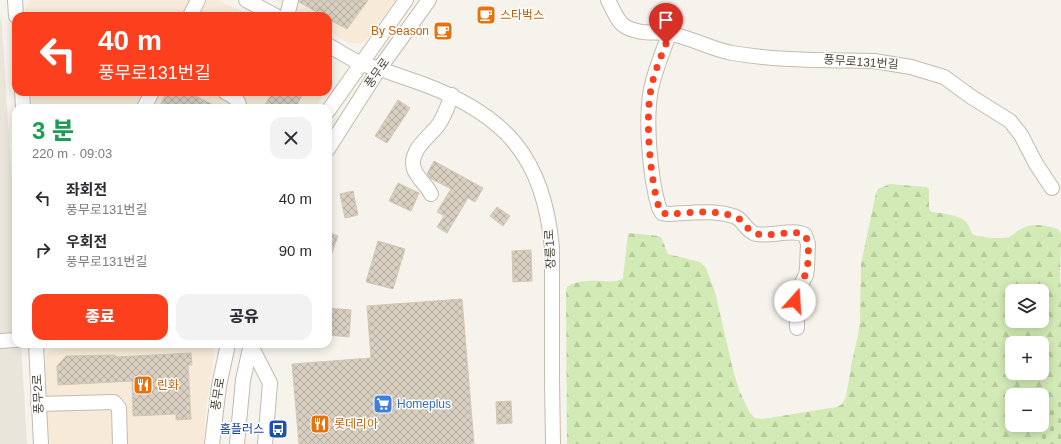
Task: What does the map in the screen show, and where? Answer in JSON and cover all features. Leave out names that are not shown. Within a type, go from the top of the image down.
[{"type":"street","points":[[15,0],[16,12]]},
{"type":"street","points":[[192,12],[198,0]]},
{"type":"street","points":[[246,0],[268,12]]},
{"type":"street","points":[[289,12],[291,0]]},
{"type":"street","name":"풍무로","points":[[332,105],[406,0]]},
{"type":"street","name":"풍무로","points":[[332,143],[379,69],[428,0]]},
{"type":"street","name":"풍무로131번길","points":[[608,0],[616,16],[624,26],[637,32],[669,34],[711,48],[773,58],[874,61],[891,63],[911,67],[944,77],[979,102],[1010,121],[1020,134],[1034,160],[1052,188]]},
{"type":"street","points":[[669,34],[653,79],[649,107],[651,155],[659,208],[662,213],[668,214],[712,213],[735,217],[741,220],[751,232],[757,234],[787,233],[805,235],[808,244],[807,268],[806,275],[796,293],[797,328]]},
{"type":"street","name":"장릉1로","points":[[332,47],[361,64],[452,95],[477,109],[496,124],[512,138],[523,154],[541,191],[550,228],[552,248],[553,444]]},
{"type":"street","points":[[431,194],[428,187],[416,173],[413,161],[414,154],[444,116],[452,95]]},
{"type":"street","points":[[231,96],[237,100],[238,104]]},
{"type":"street","points":[[0,341],[12,340]]},
{"type":"street","name":"풍무2로","points":[[36,348],[41,444]]},
{"type":"street","name":"풍무로","points":[[212,444],[219,386],[227,348]]},
{"type":"street","name":"풍무로","points":[[237,444],[243,380],[250,348]]},
{"type":"street","points":[[253,348],[270,383],[265,444]]},
{"type":"street","points":[[256,444],[265,372]]},
{"type":"street","points":[[38,404],[114,402],[118,408],[120,444]]},
{"type":"shaded area","points":[[30,0],[218,0],[243,12],[26,12],[26,8]]},
{"type":"shaded area","points":[[275,0],[395,0],[368,38],[362,43],[354,44],[345,41],[332,33],[332,12],[295,12]]},
{"type":"shaded area","points":[[0,16],[2,26],[12,184],[12,348],[21,348],[27,444],[0,444]]},
{"type":"shaded area","points":[[31,96],[323,96],[318,104],[32,104]]},
{"type":"shaded area","points":[[212,348],[214,357],[206,408],[204,444],[49,444],[45,362],[46,356],[49,352],[63,349]]},
{"type":"green space","points":[[890,184],[926,187],[929,189],[929,209],[932,212],[959,217],[967,223],[973,234],[978,236],[994,238],[1009,237],[1024,227],[1033,225],[1043,225],[1058,229],[1061,234],[1061,400],[1049,409],[1049,388],[1005,388],[1005,432],[1039,432],[1036,444],[567,444],[567,287],[582,281],[612,281],[623,278],[628,233],[659,236],[662,239],[668,254],[700,262],[706,268],[715,292],[739,390],[750,413],[755,418],[762,419],[837,407],[842,404],[846,397],[858,335],[860,322],[861,264],[878,189]]},
{"type":"green space","points":[[1061,400],[1061,444],[1036,444],[1039,432],[1049,432],[1049,409]]},
{"type":"building","points":[[299,0],[368,0],[347,29],[332,21],[332,12],[317,12],[299,2]]},
{"type":"building","points":[[165,96],[195,96],[212,104],[161,104]]},
{"type":"building","points":[[270,96],[302,96],[297,104],[266,104]]},
{"type":"building","points":[[398,100],[410,108],[387,143],[375,136]]},
{"type":"building","points":[[434,161],[483,188],[475,202],[468,198],[447,233],[437,227],[444,216],[437,212],[451,189],[430,178],[427,174]]},
{"type":"building","points":[[398,183],[419,193],[411,211],[389,201]]},
{"type":"building","points":[[353,191],[358,215],[345,218],[340,194]]},
{"type":"building","points":[[497,207],[510,216],[503,226],[490,216]]},
{"type":"building","points":[[332,234],[338,236],[332,253]]},
{"type":"building","points":[[378,241],[405,249],[393,289],[366,282]]},
{"type":"building","points":[[531,250],[532,281],[513,282],[512,251]]},
{"type":"building","name":"Homeplus","points":[[462,299],[474,444],[299,444],[292,364],[371,358],[367,306]]},
{"type":"building","points":[[332,308],[351,310],[349,337],[332,335]]},
{"type":"building","points":[[191,353],[192,365],[188,365],[191,419],[176,420],[176,414],[133,416],[132,381],[58,385],[57,366],[66,356],[115,355],[116,357]]},
{"type":"building","points":[[511,401],[512,423],[497,424],[496,402]]},
{"type":"place","name":"스타벅스","points":[[486,15]]},
{"type":"place","name":"By Season","points":[[443,31]]},
{"type":"place","name":"린화","points":[[143,385]]},
{"type":"place","name":"Homeplus","points":[[383,404]]},
{"type":"place","name":"롯데리아","points":[[320,424]]},
{"type":"place","name":"홈플러스","points":[[278,429]]},
{"type":"route","points":[[666,44],[653,79],[649,114],[649,141],[659,208],[662,213],[668,214],[712,213],[735,217],[741,220],[751,232],[757,234],[764,235],[787,233],[805,235],[808,244],[806,275],[798,287],[795,301]]}]
